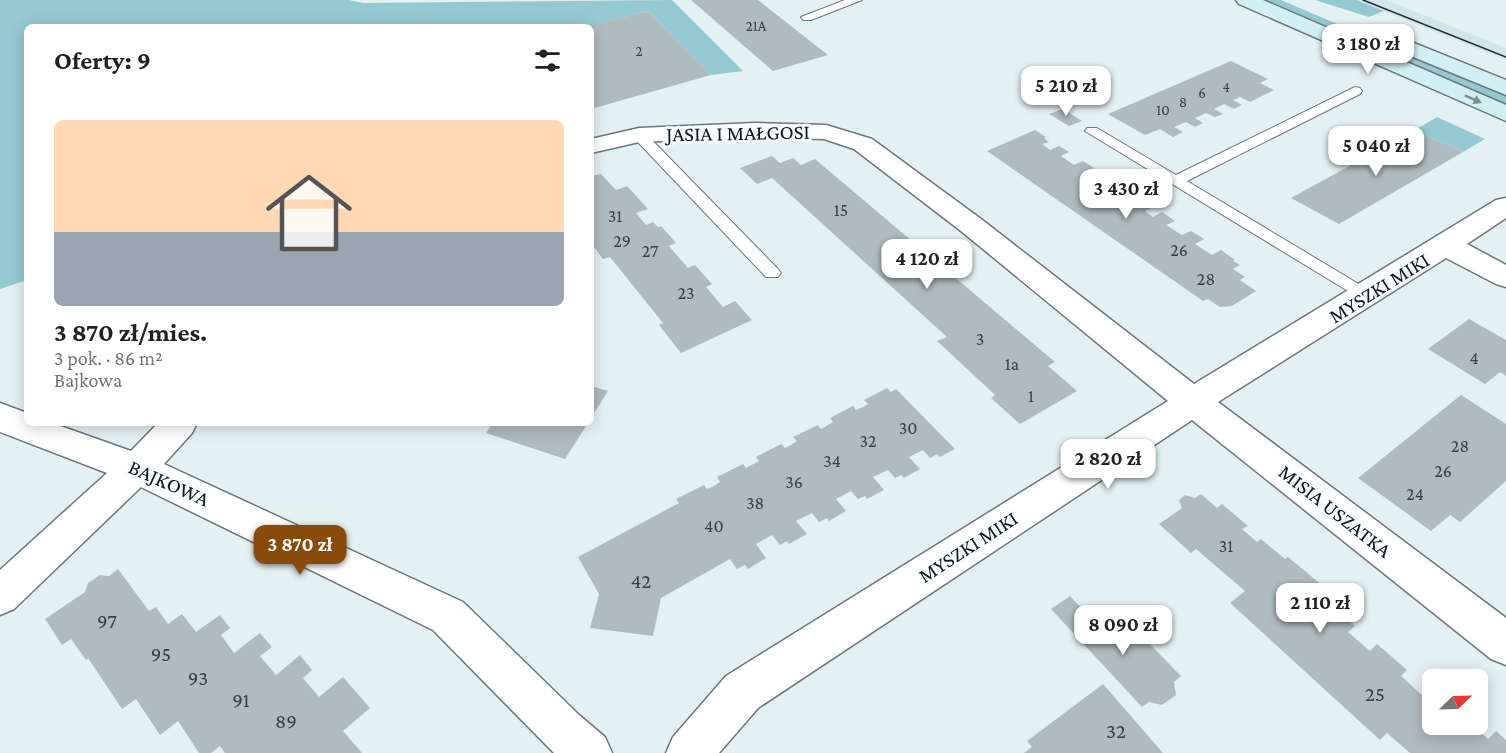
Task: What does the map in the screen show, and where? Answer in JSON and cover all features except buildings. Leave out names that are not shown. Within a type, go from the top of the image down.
[{"type":"main road","points":[[1246,0],[1506,114]]},
{"type":"main road","points":[[1396,42],[1506,88]]},
{"type":"street","name":"JASIA I MAŁGOSI","points":[[594,145],[639,135],[755,130],[825,132],[863,144],[971,225],[1192,401]]},
{"type":"street","name":"MYSZKI MIKI","points":[[689,753],[742,692],[1130,444],[1192,401],[1447,246],[1506,206]]},
{"type":"street","points":[[1447,246],[1506,277]]},
{"type":"street","name":"MISIA USZATKA","points":[[1192,401],[1506,644]]},
{"type":"street","name":"BAJKOWA","points":[[0,417],[67,444],[137,468],[448,616],[589,753]]},
{"type":"street","points":[[0,596],[137,468],[177,426]]},
{"type":"lane","points":[[807,17],[856,0]]},
{"type":"lane","points":[[1175,181],[1355,91]]},
{"type":"lane","points":[[1092,131],[1366,296]]},
{"type":"lane","points":[[639,135],[772,273]]},
{"type":"shaded area","points":[[0,0],[349,0],[363,3],[672,0],[743,71],[711,75],[648,11],[594,24],[24,24],[24,281],[0,289]]},
{"type":"shaded area","points":[[1263,0],[1281,0],[1506,96],[1506,105]]},
{"type":"shaded area","points":[[1315,0],[1356,0],[1384,11],[1369,17]]},
{"type":"shaded area","points":[[1356,0],[1386,0],[1506,48],[1506,60]]},
{"type":"shaded area","points":[[1437,117],[1485,139],[1463,152],[1415,130]]},
{"type":"tram line","points":[[1363,0],[1506,57]]}]
